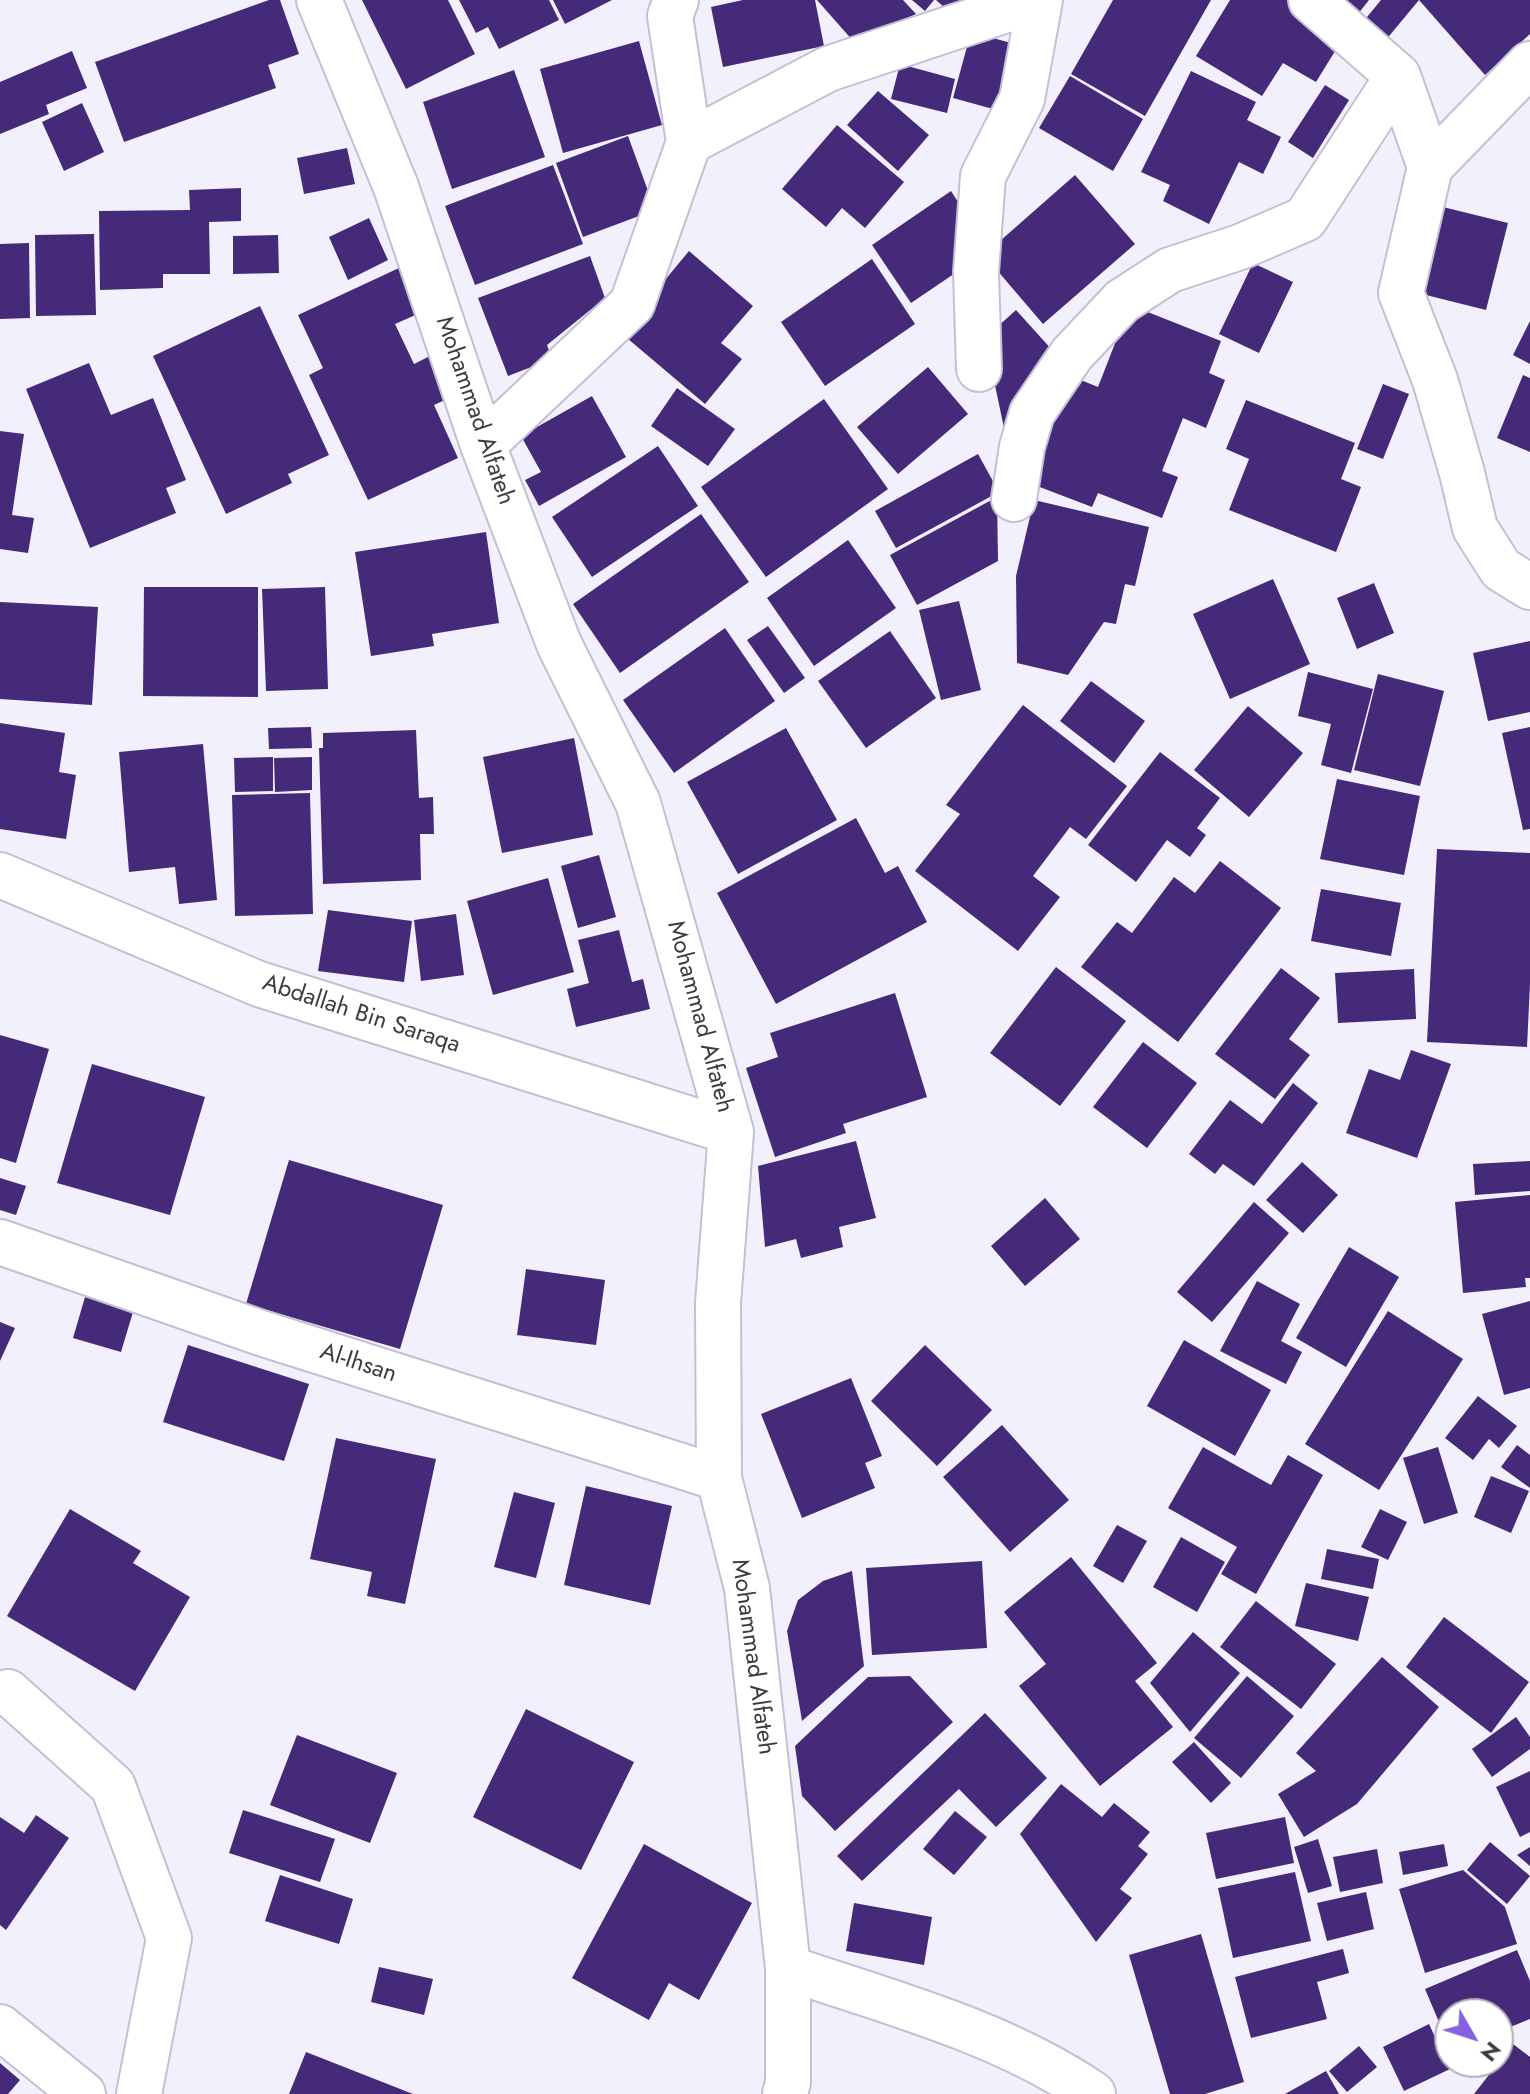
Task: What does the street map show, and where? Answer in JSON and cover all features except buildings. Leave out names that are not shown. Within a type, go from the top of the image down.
[{"type":"street","name":"Mohammad Alfateh","points":[[319,0],[396,187],[483,445],[559,644],[638,803],[731,1132],[718,1303],[719,1478],[747,1588],[788,1968],[788,2082],[785,2094]]},
{"type":"street","points":[[483,445],[632,304],[689,142],[670,16],[676,0]]},
{"type":"street","points":[[689,142],[828,69],[1038,0],[1022,99],[983,176],[976,272],[979,369]]},
{"type":"street","points":[[1311,0],[1398,76],[1430,167]]},
{"type":"street","points":[[1530,64],[1430,167],[1401,293],[1435,380],[1475,528],[1501,569],[1530,587]]},
{"type":"street","points":[[1014,499],[1022,447],[1032,413],[1072,354],[1122,301],[1170,270],[1240,247],[1305,219],[1398,76]]},
{"type":"street","name":"Abdallah Bin Saraqa","points":[[0,875],[259,984],[731,1132]]},
{"type":"street","name":"Al-Ihsan","points":[[0,1242],[261,1333],[719,1478]]},
{"type":"street","points":[[8,1692],[113,1786],[169,1938],[139,2094]]},
{"type":"street","points":[[788,1968],[969,2030],[1058,2070],[1093,2094]]},
{"type":"street","points":[[0,2027],[83,2094]]}]
